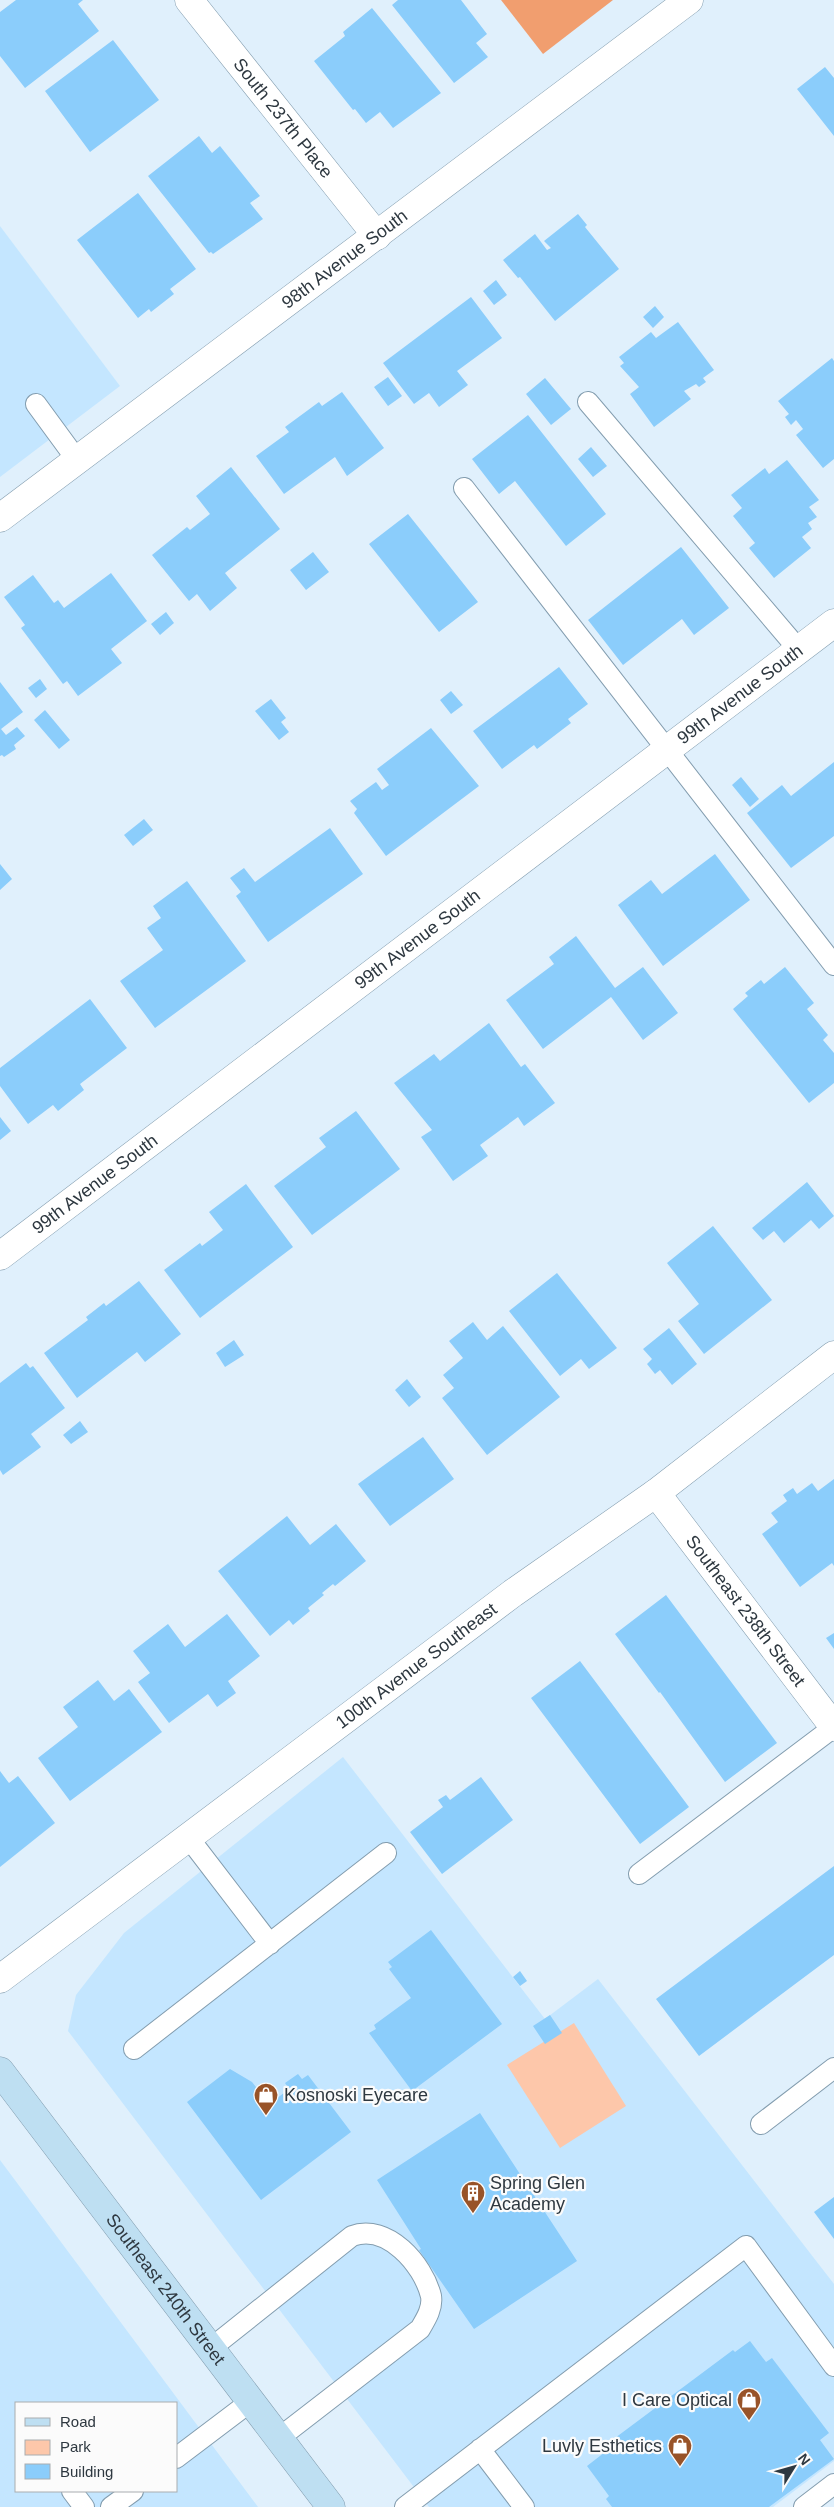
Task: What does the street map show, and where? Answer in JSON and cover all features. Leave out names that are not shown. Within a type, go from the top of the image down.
[{"type":"main road","name":"Southeast 240th Street","points":[[0,2071],[331,2507]]},
{"type":"street","name":"South 237th Place","points":[[189,0],[377,236]]},
{"type":"street","name":"98th Avenue South","points":[[0,518],[689,0]]},
{"type":"street","name":"99th Avenue South","points":[[0,1256],[834,623]]},
{"type":"street","name":"100th Avenue Southeast","points":[[0,1979],[506,1599],[656,1493],[834,1355]]},
{"type":"street","name":"Southeast 238th Street","points":[[656,1493],[834,1727]]},
{"type":"lane","points":[[588,402],[798,650]]},
{"type":"lane","points":[[36,404],[78,460]]},
{"type":"lane","points":[[464,488],[834,966]]},
{"type":"lane","points":[[639,1874],[834,1727]]},
{"type":"lane","points":[[188,1837],[270,1944]]},
{"type":"lane","points":[[134,2049],[386,1853]]},
{"type":"lane","points":[[761,2124],[834,2068]]},
{"type":"lane","points":[[210,2349],[352,2236],[372,2232],[395,2244],[406,2253],[418,2270],[431,2297],[430,2309],[420,2329],[279,2438]]},
{"type":"lane","points":[[404,2507],[746,2246],[834,2366]]},
{"type":"lane","points":[[178,2456],[250,2402]]},
{"type":"lane","points":[[480,2449],[524,2507]]},
{"type":"lane","points":[[804,2507],[834,2484]]},
{"type":"lane","points":[[73,2492],[84,2507]]},
{"type":"lane","points":[[111,2507],[132,2492]]},
{"type":"shaded area","points":[[501,0],[613,0],[543,54]]},
{"type":"shaded area","points":[[0,226],[120,386],[0,477]]},
{"type":"shaded area","points":[[343,1757],[545,2019],[598,1979],[834,2284],[834,2461],[773,2507],[429,2507],[68,2031],[76,1995],[124,1933]]},
{"type":"shaded area","points":[[0,2160],[258,2507],[0,2507]]},
{"type":"green space","points":[[574,2023],[626,2106],[560,2148],[507,2065]]},
{"type":"building","points":[[16,0],[83,0],[78,4],[99,31],[25,88],[0,56],[0,12]]},
{"type":"building","points":[[398,0],[461,0],[487,34],[476,43],[488,57],[454,83],[392,5]]},
{"type":"building","points":[[372,8],[441,93],[393,128],[380,112],[366,123],[355,109],[353,110],[314,61],[345,36],[343,32]]},
{"type":"building","points":[[113,40],[159,100],[90,152],[45,91]]},
{"type":"building","points":[[825,67],[834,78],[834,136],[797,89]]},
{"type":"building","points":[[199,136],[212,153],[220,146],[260,196],[250,203],[263,219],[213,254],[209,253],[148,176]]},
{"type":"building","points":[[138,193],[196,269],[170,289],[174,294],[151,312],[149,309],[138,318],[77,240]]},
{"type":"building","points":[[578,214],[587,225],[585,227],[619,269],[555,321],[520,277],[518,278],[503,260],[535,234],[547,250],[551,248],[544,241]]},
{"type":"building","points":[[496,280],[507,295],[494,305],[483,291]]},
{"type":"building","points":[[471,297],[502,338],[457,371],[468,385],[439,407],[429,393],[414,404],[383,363]]},
{"type":"building","points":[[655,306],[664,317],[653,328],[643,317]]},
{"type":"building","points":[[678,322],[714,370],[703,378],[706,382],[699,387],[696,384],[684,391],[691,399],[654,427],[630,394],[639,387],[620,366],[624,363],[619,357],[651,332],[656,338]]},
{"type":"building","points":[[832,358],[834,361],[834,459],[823,468],[796,435],[803,429],[796,420],[791,425],[785,417],[789,414],[778,401]]},
{"type":"building","points":[[388,377],[402,396],[388,406],[374,387]]},
{"type":"building","points":[[545,378],[571,409],[551,425],[526,394]]},
{"type":"building","points":[[342,392],[384,448],[347,476],[335,457],[284,494],[256,456],[289,432],[285,427],[319,402],[322,406]]},
{"type":"building","points":[[528,415],[606,514],[566,546],[515,481],[499,494],[472,459]]},
{"type":"building","points":[[591,447],[607,466],[593,477],[578,459]]},
{"type":"building","points":[[787,460],[819,500],[809,507],[817,517],[808,523],[812,529],[802,537],[811,548],[774,578],[749,548],[755,543],[733,516],[742,508],[731,495],[765,468],[769,474]]},
{"type":"building","points":[[231,467],[280,529],[225,573],[237,588],[210,611],[197,594],[189,601],[152,555],[187,527],[190,530],[210,514],[196,496]]},
{"type":"building","points":[[408,514],[478,602],[439,632],[369,544]]},
{"type":"building","points":[[681,547],[729,608],[694,635],[682,619],[623,665],[588,620]]},
{"type":"building","points":[[313,552],[329,572],[306,590],[290,570]]},
{"type":"building","points":[[111,573],[147,621],[111,649],[122,663],[78,696],[67,681],[63,684],[21,628],[25,625],[4,597],[33,575],[54,603],[58,600],[64,608]]},
{"type":"building","points":[[166,612],[174,623],[160,635],[151,624]]},
{"type":"building","points":[[559,667],[588,704],[568,719],[571,723],[537,749],[534,745],[502,769],[473,731]]},
{"type":"building","points":[[40,679],[47,689],[36,698],[28,688]]},
{"type":"building","points":[[0,682],[23,712],[1,729],[6,735],[17,727],[25,736],[14,745],[16,749],[4,757],[0,756]]},
{"type":"building","points":[[451,691],[463,705],[451,714],[440,700]]},
{"type":"building","points":[[271,699],[286,718],[281,722],[289,732],[279,740],[255,711]]},
{"type":"building","points":[[45,710],[70,740],[59,749],[34,720]]},
{"type":"building","points":[[431,728],[479,786],[386,856],[354,813],[357,809],[350,801],[376,782],[382,790],[389,785],[377,769]]},
{"type":"building","points":[[834,762],[834,836],[791,868],[747,813],[782,785],[791,796]]},
{"type":"building","points":[[741,777],[759,799],[750,807],[732,785]]},
{"type":"building","points":[[144,819],[153,830],[133,846],[124,835]]},
{"type":"building","points":[[330,828],[363,874],[268,942],[236,896],[241,892],[230,878],[244,868],[255,882]]},
{"type":"building","points":[[715,854],[750,900],[663,966],[618,905],[651,880],[662,894]]},
{"type":"building","points":[[0,864],[12,879],[0,890]]},
{"type":"building","points":[[187,881],[246,961],[155,1028],[120,981],[163,950],[147,928],[161,918],[153,906]]},
{"type":"building","points":[[576,936],[615,988],[643,967],[678,1013],[643,1040],[611,997],[543,1049],[506,1000],[554,964],[549,957]]},
{"type":"building","points":[[785,967],[814,1003],[807,1009],[828,1035],[823,1040],[834,1053],[834,1083],[809,1103],[733,1009],[748,996],[745,993],[761,980],[764,984]]},
{"type":"building","points":[[90,999],[127,1048],[80,1084],[84,1090],[58,1111],[53,1105],[28,1124],[0,1086],[0,1068]]},
{"type":"building","points":[[489,1023],[521,1067],[525,1064],[555,1103],[524,1126],[518,1117],[480,1145],[488,1156],[453,1181],[421,1137],[432,1130],[394,1083],[434,1054],[440,1061]]},
{"type":"building","points":[[356,1111],[400,1169],[312,1235],[274,1186],[326,1147],[319,1138]]},
{"type":"building","points":[[0,1117],[11,1131],[0,1140]]},
{"type":"building","points":[[807,1182],[834,1216],[819,1229],[811,1220],[784,1243],[774,1231],[763,1240],[752,1228]]},
{"type":"building","points":[[246,1184],[293,1247],[200,1318],[164,1270],[200,1243],[202,1246],[223,1230],[209,1212]]},
{"type":"building","points":[[713,1226],[772,1300],[704,1354],[678,1321],[699,1304],[667,1263]]},
{"type":"building","points":[[557,1273],[617,1348],[589,1369],[581,1359],[560,1376],[509,1311]]},
{"type":"building","points":[[139,1281],[181,1334],[145,1362],[137,1352],[77,1398],[44,1353],[88,1320],[86,1317],[104,1303],[106,1306]]},
{"type":"building","points":[[473,1322],[487,1340],[503,1326],[560,1397],[487,1455],[442,1398],[454,1388],[443,1375],[463,1358],[449,1341]]},
{"type":"building","points":[[669,1328],[697,1364],[672,1385],[660,1370],[655,1374],[647,1364],[652,1359],[643,1349]]},
{"type":"building","points":[[234,1340],[244,1355],[225,1367],[216,1353]]},
{"type":"building","points":[[26,1363],[30,1368],[33,1366],[65,1408],[31,1434],[41,1447],[3,1475],[0,1470],[0,1383]]},
{"type":"building","points":[[407,1379],[421,1397],[409,1407],[395,1390]]},
{"type":"building","points":[[80,1421],[88,1432],[71,1444],[63,1435]]},
{"type":"building","points":[[423,1437],[454,1479],[390,1526],[358,1484]]},
{"type":"building","points":[[834,1479],[834,1566],[832,1563],[800,1587],[762,1534],[778,1522],[771,1513],[787,1501],[783,1495],[793,1488],[797,1494],[812,1483],[818,1491]]},
{"type":"building","points":[[287,1516],[310,1545],[336,1524],[366,1561],[335,1586],[333,1584],[322,1593],[324,1595],[308,1608],[310,1611],[293,1625],[289,1620],[270,1636],[218,1571]]},
{"type":"building","points":[[666,1595],[777,1743],[725,1782],[660,1692],[615,1634]]},
{"type":"building","points":[[227,1614],[260,1656],[228,1681],[236,1693],[217,1707],[208,1694],[169,1723],[138,1682],[150,1673],[133,1651],[168,1624],[185,1647]]},
{"type":"building","points":[[834,1633],[834,1649],[826,1638]]},
{"type":"building","points":[[580,1661],[689,1807],[640,1844],[531,1698]]},
{"type":"building","points":[[98,1680],[114,1701],[129,1689],[162,1732],[70,1801],[38,1758],[78,1727],[63,1707]]},
{"type":"building","points":[[0,1771],[9,1783],[18,1776],[55,1823],[0,1867]]},
{"type":"building","points":[[481,1777],[513,1820],[442,1874],[410,1832],[443,1807],[438,1800],[446,1795],[450,1800]]},
{"type":"building","points":[[834,1866],[834,1955],[699,2056],[656,1999]]},
{"type":"building","points":[[431,1930],[502,2024],[412,2091],[369,2033],[376,2029],[374,2025],[411,1998],[389,1969],[392,1967],[388,1962]]},
{"type":"building","points":[[520,1971],[527,1981],[520,1986],[513,1977]]},
{"type":"building","points":[[550,2015],[562,2033],[545,2044],[533,2026]]},
{"type":"building","points":[[230,2069],[252,2082],[260,2092],[256,2095],[260,2102],[272,2093],[276,2099],[289,2089],[285,2083],[298,2074],[302,2079],[308,2075],[351,2132],[261,2200],[187,2102]]},
{"type":"building","name":"Spring Glen Academy","points":[[480,2113],[577,2261],[474,2329],[419,2250],[421,2249],[377,2180]]},
{"type":"building","points":[[834,2197],[834,2239],[814,2212]]},
{"type":"building","points":[[750,2341],[766,2362],[772,2358],[829,2433],[820,2440],[834,2459],[769,2507],[612,2507],[606,2499],[609,2496],[587,2466],[618,2442],[615,2438],[733,2350],[735,2352]]},
{"type":"place","name":"Kosnoski Eyecare","points":[[266,2116]]},
{"type":"place","name":"Spring Glen Academy","points":[[473,2214]]},
{"type":"place","name":"I Care Optical","points":[[749,2421]]},
{"type":"place","name":"Luvly Esthetics","points":[[680,2467]]}]
